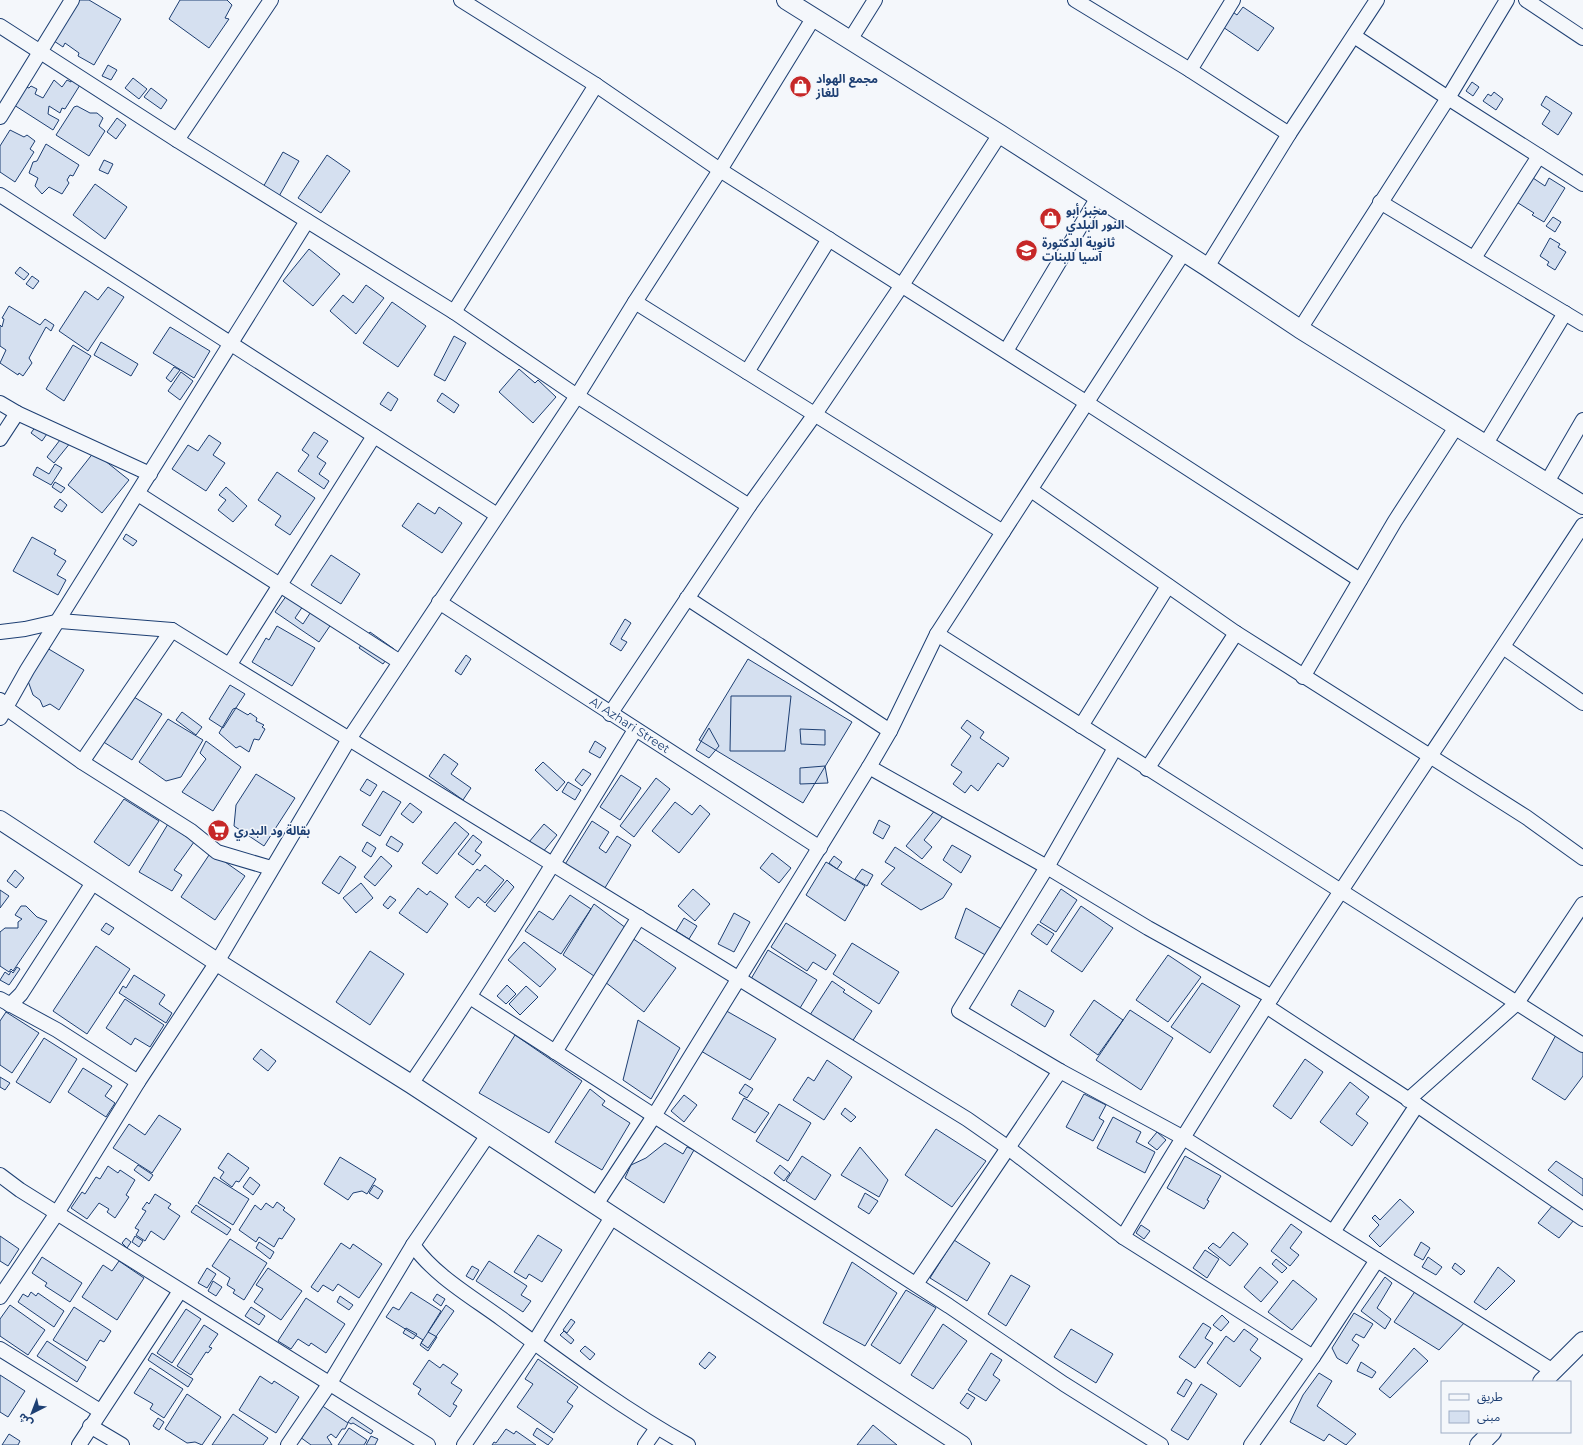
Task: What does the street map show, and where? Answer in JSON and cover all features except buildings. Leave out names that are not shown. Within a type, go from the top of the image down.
[{"type":"street","points":[[0,117],[72,0]]},
{"type":"street","points":[[177,140],[271,0]]},
{"type":"street","points":[[461,0],[596,85],[720,170],[1087,402],[1360,580]]},
{"type":"street","points":[[786,0],[1000,134],[1184,252],[1300,329],[1583,505]]},
{"type":"street","points":[[850,40],[875,0]]},
{"type":"street","points":[[1075,0],[1190,70],[1289,134]]},
{"type":"street","points":[[1190,70],[1233,0]]},
{"type":"street","points":[[1207,267],[1289,134],[1377,0]]},
{"type":"street","points":[[1300,329],[1448,98],[1507,0]]},
{"type":"street","points":[[1526,0],[1583,38]]},
{"type":"street","points":[[0,1297],[57,1213],[138,1082],[217,962],[271,868],[349,739],[577,396],[635,302],[720,170],[814,17]]},
{"type":"street","points":[[0,26],[177,140],[454,312],[577,396],[749,506]]},
{"type":"street","points":[[1354,36],[1583,184]]},
{"type":"street","points":[[454,312],[596,85]]},
{"type":"street","points":[[610,714],[749,506],[815,414],[902,285],[1000,134]]},
{"type":"street","points":[[1474,258],[1539,156]]},
{"type":"street","points":[[0,195],[497,515]]},
{"type":"street","points":[[1006,351],[1098,197]]},
{"type":"street","points":[[1380,202],[1583,324]]},
{"type":"street","points":[[271,868],[217,852],[192,831],[82,762],[2,708],[60,621],[230,343],[307,221]]},
{"type":"street","points":[[747,372],[829,239]]},
{"type":"street","points":[[595,1206],[654,1116],[820,848],[890,731],[937,634],[1184,252]]},
{"type":"street","points":[[635,302],[1003,532]]},
{"type":"street","points":[[1485,445],[1565,313]]},
{"type":"street","points":[[0,403],[17,413],[150,474]]},
{"type":"street","points":[[0,439],[17,413]]},
{"type":"street","points":[[1547,482],[1583,420]]},
{"type":"street","points":[[1303,678],[1395,521],[1456,427]]},
{"type":"street","points":[[230,664],[374,436]]},
{"type":"street","points":[[1031,490],[1303,678],[1526,817],[1583,858]]},
{"type":"street","points":[[138,494],[400,662]]},
{"type":"street","points":[[1122,1237],[1182,1136],[1429,756],[1504,647],[1583,525]]},
{"type":"street","points":[[1081,726],[1168,586]]},
{"type":"street","points":[[687,598],[890,731]]},
{"type":"street","name":"Al Azhari Street","points":[[439,602],[610,714],[820,848]]},
{"type":"street","points":[[0,632],[25,629],[60,621],[172,630],[230,664],[349,739],[967,1119],[1008,1146],[1122,1237],[1313,1357]]},
{"type":"street","points":[[82,762],[172,630]]},
{"type":"street","points":[[1147,769],[1236,633]]},
{"type":"street","points":[[937,634],[1583,1045]]},
{"type":"street","points":[[1504,647],[1583,703]]},
{"type":"street","points":[[411,1084],[470,997],[635,730]]},
{"type":"street","points":[[1115,748],[1047,867],[959,1011],[1060,1071],[1182,1136],[1377,1260],[1547,1377],[1583,1341]]},
{"type":"street","points":[[868,767],[1047,867],[1269,1002],[1583,1219]]},
{"type":"street","points":[[0,820],[217,962],[411,1084],[595,1206],[962,1445]]},
{"type":"street","points":[[5,1002],[21,994],[94,881]]},
{"type":"street","points":[[1333,1232],[1412,1102],[1517,1003],[1583,904]]},
{"type":"street","points":[[555,1052],[639,917]]},
{"type":"street","points":[[470,997],[916,1284],[1064,1384],[1161,1445]]},
{"type":"street","points":[[5,1002],[56,1030],[138,1082]]},
{"type":"street","points":[[916,1284],[1060,1071]]},
{"type":"street","points":[[288,1445],[330,1383],[413,1245],[488,1135]]},
{"type":"street","points":[[0,1175],[180,1291],[428,1445]]},
{"type":"street","points":[[464,1445],[534,1343],[612,1217]]},
{"type":"street","points":[[413,1245],[422,1257],[461,1290],[534,1343],[657,1428],[688,1445]]},
{"type":"street","points":[[1251,1445],[1313,1357],[1377,1260]]},
{"type":"street","points":[[79,1445],[90,1426],[180,1291]]},
{"type":"street","points":[[0,1349],[100,1411]]},
{"type":"street","points":[[90,1426],[122,1445]]},
{"type":"street","points":[[645,1445],[657,1428]]},
{"type":"street","points":[[1479,1445],[1491,1433]]},
{"type":"place","name":"مجمع الهواد للغاز","points":[[801,86]]},
{"type":"place","name":"مخبز أبو النور البلدي","points":[[1051,218]]},
{"type":"place","name":"ثانوية الدكتورة آسيا للبنات","points":[[1026,250]]},
{"type":"place","name":"بقالة ود البدري","points":[[218,831]]}]
